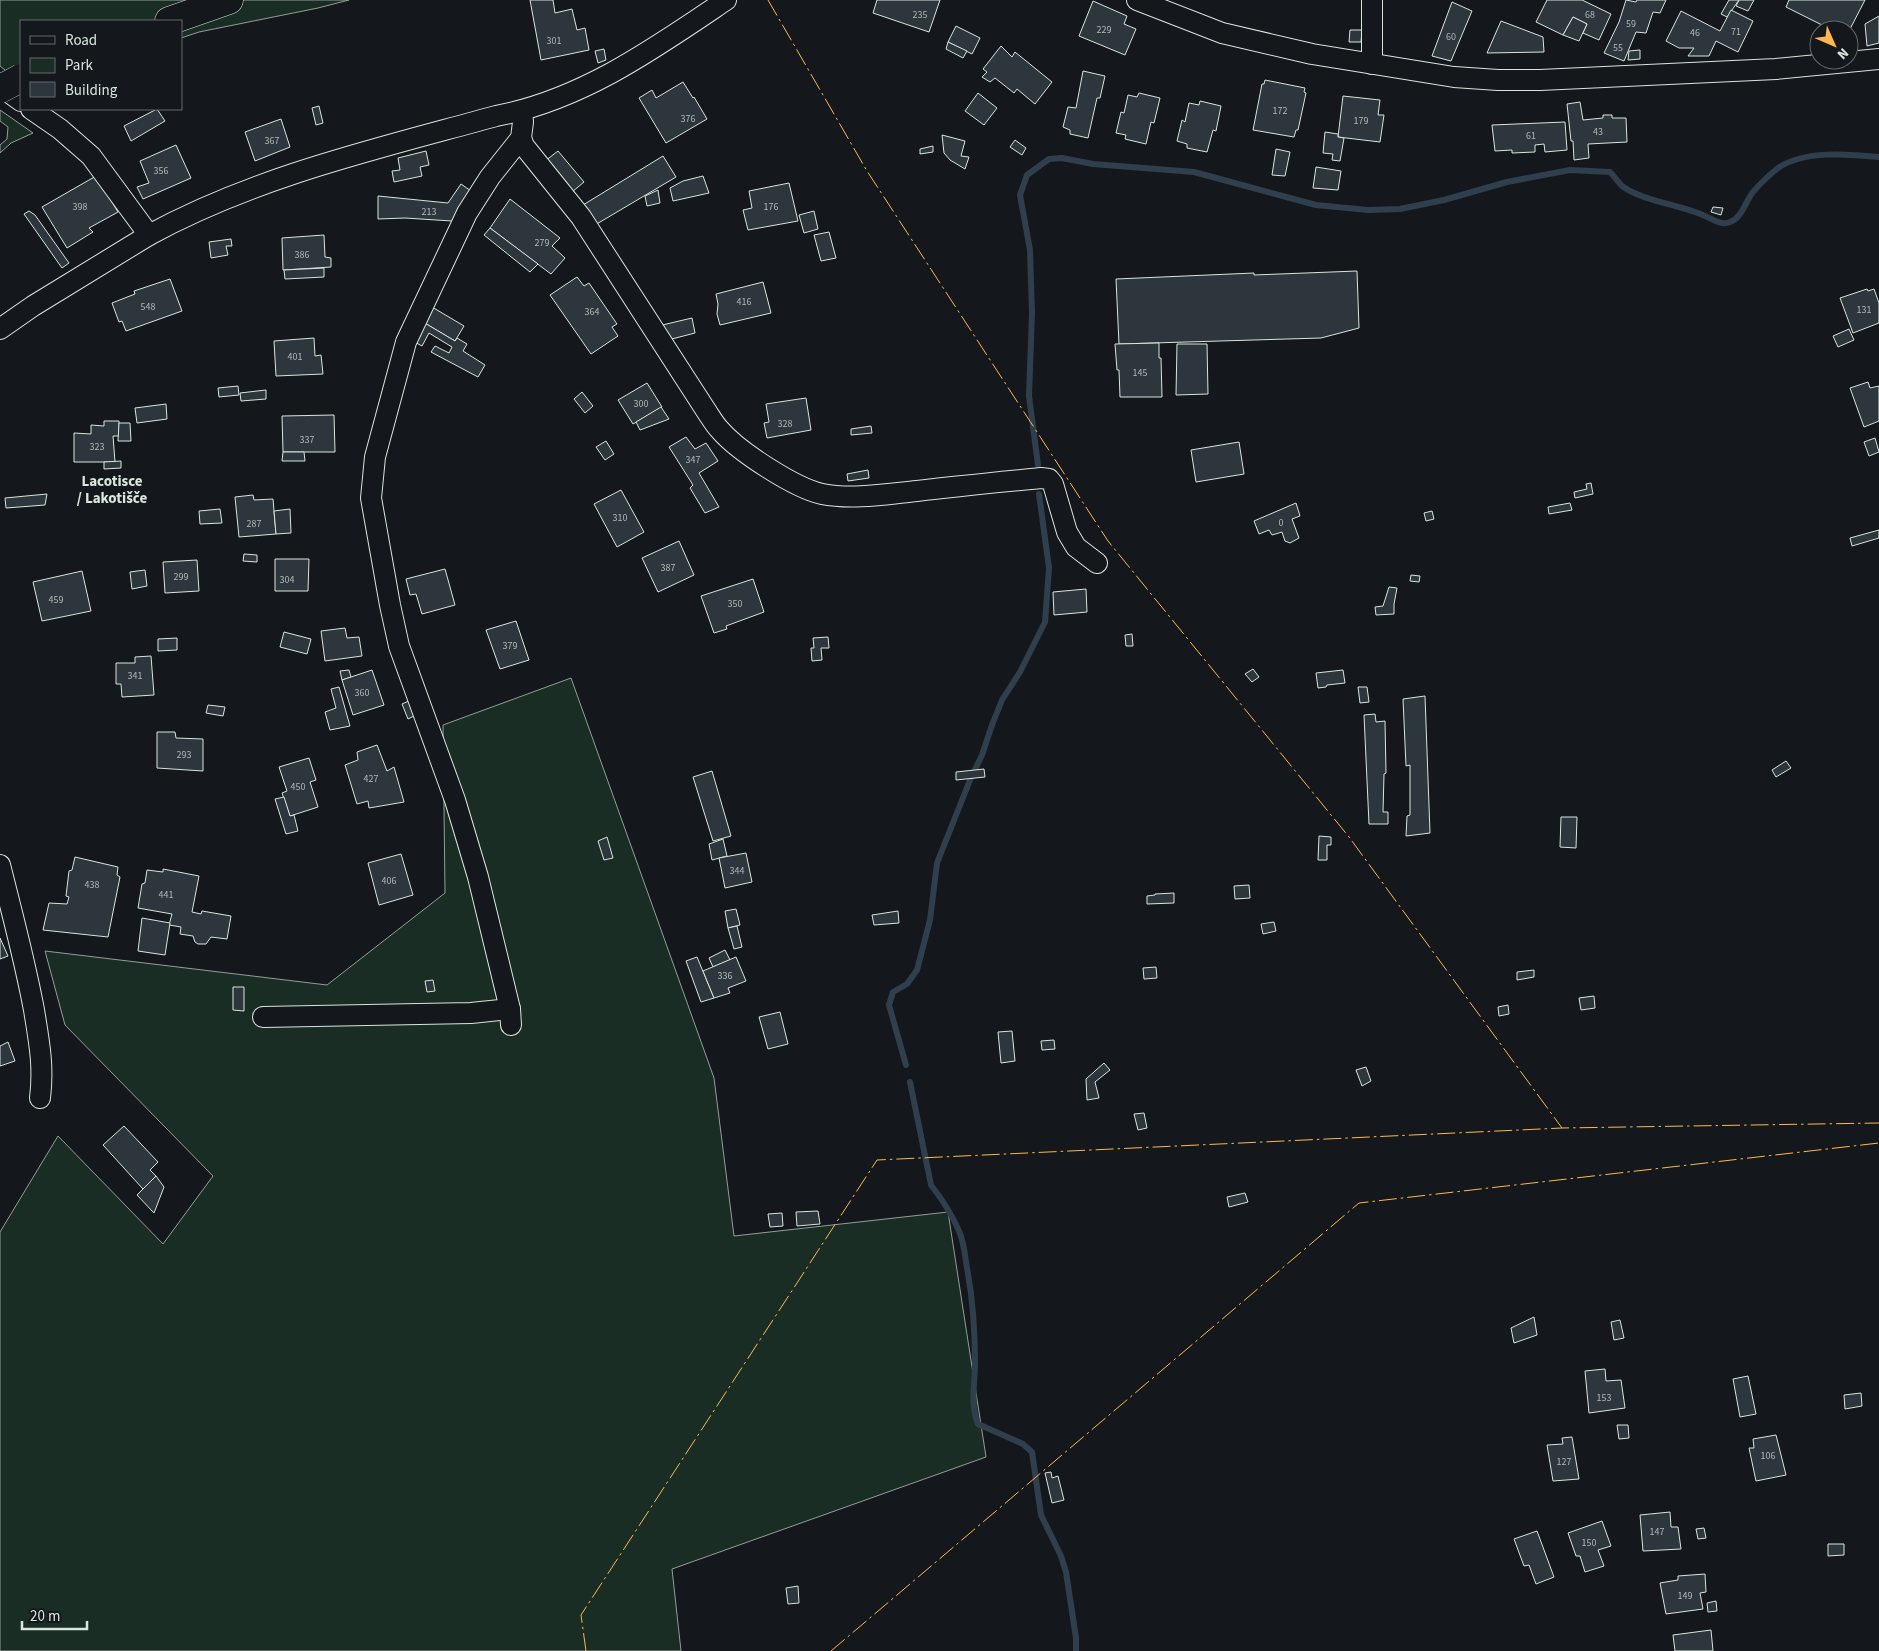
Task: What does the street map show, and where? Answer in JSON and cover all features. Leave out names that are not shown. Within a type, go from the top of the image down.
[{"type":"highway","points":[[172,20],[229,0]]},
{"type":"highway","points":[[0,87],[20,78]]},
{"type":"street","points":[[0,329],[33,306],[149,235],[208,207],[292,175],[496,116],[522,111],[595,82],[637,59],[726,0]]},
{"type":"street","points":[[1138,0],[1222,33],[1312,54],[1454,77],[1531,80],[1776,69],[1879,59]]},
{"type":"street","points":[[1372,0],[1372,64]]},
{"type":"street","points":[[0,87],[20,101]]},
{"type":"street","points":[[32,110],[60,129],[91,156],[149,235]]},
{"type":"street","points":[[522,111],[521,138],[524,146],[581,218],[707,412],[720,430],[733,442],[791,481],[820,494],[832,496],[896,493],[1041,478],[1049,479],[1053,484],[1067,532],[1076,547],[1097,563]]},
{"type":"street","points":[[263,1017],[471,1013],[511,1017],[478,877],[455,800],[398,640],[371,498],[375,458],[406,342],[467,213],[479,193],[521,138]]},
{"type":"street","points":[[0,865],[27,972],[41,1053],[43,1075],[40,1098]]},
{"type":"green space","points":[[0,0],[349,0],[199,32],[182,38],[182,20],[20,20],[20,82],[0,66]]},
{"type":"green space","points":[[0,110],[33,133],[11,143],[0,153],[0,145],[7,139],[8,127],[0,121]]},
{"type":"green space","points":[[571,678],[714,1078],[734,1236],[948,1212],[986,1457],[672,1569],[681,1651],[0,1651],[0,1232],[58,1136],[163,1244],[213,1176],[65,1025],[45,951],[327,985],[445,893],[443,725]]},
{"type":"building","points":[[530,0],[553,0],[555,13],[572,9],[577,30],[585,28],[589,50],[541,60]]},
{"type":"building","points":[[877,0],[940,0],[929,32],[873,13]]},
{"type":"building","points":[[1547,0],[1582,0],[1611,14],[1599,40],[1583,33],[1587,24],[1573,17],[1563,35],[1536,22]]},
{"type":"building","points":[[1626,0],[1636,2],[1637,0],[1666,0],[1660,13],[1653,12],[1646,33],[1636,32],[1624,61],[1604,53],[1619,22]]},
{"type":"building","points":[[1729,0],[1739,0],[1727,17],[1721,14]]},
{"type":"building","points":[[1739,0],[1754,0],[1748,11],[1736,6]]},
{"type":"building","points":[[1789,0],[1865,0],[1855,20],[1812,20],[1786,7]]},
{"type":"building","points":[[1093,1],[1127,16],[1124,24],[1136,29],[1125,55],[1079,36]]},
{"type":"building","points":[[1452,2],[1472,11],[1451,61],[1432,56]]},
{"type":"building","points":[[1731,10],[1753,21],[1738,52],[1716,41],[1709,56],[1688,56],[1694,48],[1679,48],[1666,41],[1681,11],[1720,31]]},
{"type":"building","points":[[1879,16],[1879,43],[1867,46],[1865,24]]},
{"type":"building","points":[[1573,17],[1587,24],[1579,41],[1563,35]]},
{"type":"building","points":[[1501,21],[1543,37],[1544,52],[1487,53]]},
{"type":"building","points":[[956,26],[980,38],[972,54],[948,42]]},
{"type":"building","points":[[1350,30],[1362,30],[1361,42],[1349,42]]},
{"type":"building","points":[[948,42],[967,51],[963,58],[946,49]]},
{"type":"building","points":[[1001,46],[1012,57],[1015,52],[1052,82],[1035,104],[1017,89],[1014,93],[995,78],[990,82],[982,77],[987,72],[983,69]]},
{"type":"building","points":[[604,49],[606,60],[598,63],[595,51]]},
{"type":"building","points":[[1640,50],[1640,59],[1628,60],[1629,51]]},
{"type":"building","points":[[1083,71],[1105,76],[1100,98],[1097,98],[1088,138],[1070,134],[1070,130],[1063,127],[1068,107],[1076,108]]},
{"type":"building","points":[[1265,80],[1305,88],[1304,92],[1306,93],[1298,130],[1296,130],[1294,137],[1253,130],[1262,84],[1264,84]]},
{"type":"building","points":[[683,82],[707,119],[666,143],[639,98],[652,90],[656,98]]},
{"type":"building","points":[[978,93],[997,108],[984,125],[965,111]]},
{"type":"building","points":[[1139,93],[1160,98],[1154,123],[1151,122],[1146,144],[1125,139],[1126,135],[1116,133],[1121,112],[1124,113],[1128,95],[1137,97]]},
{"type":"building","points":[[1343,96],[1380,100],[1378,115],[1384,115],[1380,142],[1338,137]]},
{"type":"building","points":[[1200,101],[1221,106],[1216,131],[1213,130],[1207,152],[1187,148],[1187,144],[1177,141],[1182,120],[1185,122],[1189,103],[1199,105]]},
{"type":"building","points":[[1580,102],[1583,120],[1603,118],[1603,115],[1612,115],[1612,118],[1626,118],[1627,142],[1588,144],[1589,158],[1574,160],[1567,104]]},
{"type":"building","points":[[319,106],[323,123],[316,125],[312,108]]},
{"type":"building","points":[[155,110],[158,110],[165,121],[131,141],[124,126]]},
{"type":"building","points":[[281,119],[290,147],[255,161],[245,132]]},
{"type":"building","points":[[1565,122],[1567,150],[1545,152],[1544,144],[1535,145],[1535,152],[1512,153],[1512,150],[1495,151],[1492,125]]},
{"type":"building","points":[[1325,132],[1338,134],[1338,137],[1344,138],[1340,161],[1332,160],[1333,154],[1323,153]]},
{"type":"building","points":[[942,135],[965,141],[961,156],[969,157],[965,169],[950,160],[944,153]]},
{"type":"building","points":[[1015,140],[1026,148],[1022,155],[1010,147]]},
{"type":"building","points":[[176,145],[191,178],[143,199],[137,187],[149,183],[140,161]]},
{"type":"building","points":[[933,146],[933,152],[920,154],[920,149]]},
{"type":"building","points":[[1276,149],[1290,152],[1285,176],[1272,175]]},
{"type":"building","points":[[426,151],[429,165],[420,167],[422,176],[394,182],[392,171],[400,170],[398,158]]},
{"type":"building","points":[[558,151],[584,182],[572,192],[545,161]]},
{"type":"building","points":[[663,156],[676,177],[595,225],[583,205]]},
{"type":"building","points":[[1316,167],[1341,171],[1338,190],[1313,188]]},
{"type":"building","points":[[96,176],[118,212],[89,228],[93,232],[67,248],[42,207]]},
{"type":"building","points":[[703,176],[709,193],[673,201],[670,188],[683,181]]},
{"type":"building","points":[[789,183],[798,221],[748,230],[743,210],[752,208],[749,191]]},
{"type":"building","points":[[461,184],[471,191],[452,221],[405,218],[378,219],[378,196],[448,203]]},
{"type":"building","points":[[658,190],[660,203],[647,206],[645,196]]},
{"type":"building","points":[[510,199],[560,238],[552,246],[565,258],[551,274],[490,228]]},
{"type":"building","points":[[1713,207],[1723,208],[1721,215],[1711,212]]},
{"type":"building","points":[[29,211],[35,215],[69,263],[62,268],[24,214]]},
{"type":"building","points":[[814,211],[818,229],[804,233],[799,215]]},
{"type":"building","points":[[490,228],[538,264],[530,272],[484,235]]},
{"type":"building","points":[[829,232],[836,258],[821,261],[814,235]]},
{"type":"building","points":[[324,235],[325,257],[331,258],[331,267],[283,270],[282,238]]},
{"type":"building","points":[[231,239],[232,246],[226,246],[228,255],[211,258],[209,242]]},
{"type":"building","points":[[324,268],[324,277],[285,279],[284,270]]},
{"type":"building","points":[[1357,271],[1359,328],[1321,338],[1119,344],[1116,279]]},
{"type":"building","points":[[577,277],[584,286],[589,283],[617,324],[612,327],[618,336],[591,354],[550,295]]},
{"type":"building","points":[[170,279],[182,311],[126,331],[122,321],[119,322],[112,303],[135,294],[134,291]]},
{"type":"building","points":[[763,282],[771,313],[720,325],[717,314],[716,294]]},
{"type":"building","points":[[1867,289],[1868,291],[1874,289],[1879,303],[1879,323],[1853,333],[1840,298]]},
{"type":"building","points":[[432,307],[464,326],[455,341],[423,322]]},
{"type":"building","points":[[692,318],[695,333],[668,340],[658,326]]},
{"type":"building","points":[[423,322],[455,341],[457,338],[467,344],[463,351],[485,365],[478,377],[431,352],[435,346],[449,353],[452,347],[429,333],[422,346],[413,341]]},
{"type":"building","points":[[1849,329],[1854,340],[1838,347],[1833,336]]},
{"type":"building","points":[[314,338],[315,356],[321,355],[323,374],[276,376],[274,341]]},
{"type":"building","points":[[1159,343],[1162,397],[1120,397],[1119,370],[1117,370],[1115,344]]},
{"type":"building","points":[[1177,344],[1207,344],[1208,394],[1176,395]]},
{"type":"building","points":[[1868,382],[1870,388],[1879,386],[1879,421],[1864,427],[1850,388]]},
{"type":"building","points":[[647,383],[662,407],[633,424],[618,400]]},
{"type":"building","points":[[238,386],[239,395],[219,397],[218,388]]},
{"type":"building","points":[[266,390],[266,399],[241,401],[240,393]]},
{"type":"building","points":[[582,392],[593,406],[585,413],[574,399]]},
{"type":"building","points":[[806,398],[811,430],[767,438],[764,423],[769,422],[766,404]]},
{"type":"building","points":[[166,404],[167,419],[137,423],[135,408]]},
{"type":"building","points":[[661,407],[669,419],[640,430],[636,422]]},
{"type":"building","points":[[334,415],[335,452],[283,452],[282,416]]},
{"type":"building","points":[[104,421],[119,421],[119,436],[113,436],[115,462],[74,462],[74,433],[91,434],[91,425],[104,426]]},
{"type":"building","points":[[119,423],[130,423],[131,441],[118,441]]},
{"type":"building","points":[[871,426],[872,433],[851,435],[851,429]]},
{"type":"building","points":[[686,437],[695,449],[706,443],[718,461],[699,473],[719,507],[705,513],[690,488],[693,485],[669,447]]},
{"type":"building","points":[[1875,438],[1879,452],[1869,456],[1864,442]]},
{"type":"building","points":[[606,441],[614,454],[605,460],[596,447]]},
{"type":"building","points":[[1239,442],[1244,474],[1196,482],[1191,450]]},
{"type":"building","points":[[283,452],[304,452],[305,461],[282,461]]},
{"type":"building","points":[[121,461],[121,468],[104,469],[104,462]]},
{"type":"building","points":[[868,470],[869,478],[848,481],[847,474]]},
{"type":"building","points":[[1591,483],[1593,494],[1575,498],[1574,492],[1587,489],[1586,484]]},
{"type":"building","points":[[621,490],[644,532],[617,547],[594,504]]},
{"type":"building","points":[[47,494],[45,505],[6,508],[5,498]]},
{"type":"building","points":[[253,495],[254,500],[273,499],[276,534],[239,537],[235,497]]},
{"type":"building","points":[[1296,503],[1300,516],[1292,519],[1299,538],[1290,543],[1285,541],[1282,532],[1272,535],[1269,530],[1259,534],[1254,521]]},
{"type":"building","points":[[1570,503],[1572,510],[1549,514],[1548,507]]},
{"type":"building","points":[[220,509],[222,523],[200,524],[199,511]]},
{"type":"building","points":[[290,509],[291,533],[276,534],[274,511]]},
{"type":"building","points":[[1432,511],[1434,519],[1426,521],[1424,513]]},
{"type":"building","points":[[1879,530],[1879,538],[1852,546],[1850,538]]},
{"type":"building","points":[[679,541],[694,575],[658,592],[642,558]]},
{"type":"building","points":[[244,554],[257,555],[257,562],[243,561]]},
{"type":"building","points":[[275,559],[309,559],[308,591],[275,591]]},
{"type":"building","points":[[197,560],[199,591],[165,593],[163,562]]},
{"type":"building","points":[[445,569],[455,605],[422,614],[416,594],[410,595],[406,579]]},
{"type":"building","points":[[145,570],[147,586],[132,589],[130,572]]},
{"type":"building","points":[[82,571],[91,611],[42,621],[33,582]]},
{"type":"building","points":[[1411,575],[1420,576],[1419,582],[1410,581]]},
{"type":"building","points":[[753,579],[764,612],[726,626],[727,629],[714,633],[701,596]]},
{"type":"building","points":[[1389,587],[1397,588],[1394,614],[1376,615],[1375,607],[1383,606]]},
{"type":"building","points":[[1086,589],[1087,612],[1054,615],[1053,592]]},
{"type":"building","points":[[516,621],[529,660],[500,669],[486,630]]},
{"type":"building","points":[[345,628],[347,638],[359,637],[362,656],[325,661],[321,631]]},
{"type":"building","points":[[284,632],[311,639],[307,654],[280,647]]},
{"type":"building","points":[[1132,634],[1133,646],[1126,646],[1125,635]]},
{"type":"building","points":[[828,637],[829,648],[821,648],[822,660],[812,661],[811,648],[814,648],[813,638]]},
{"type":"building","points":[[177,638],[177,650],[158,651],[158,639]]},
{"type":"building","points":[[151,656],[154,695],[122,697],[121,684],[116,684],[116,663],[135,663],[135,657]]},
{"type":"building","points":[[1253,669],[1259,677],[1252,682],[1245,674]]},
{"type":"building","points":[[349,670],[351,677],[342,680],[340,671]]},
{"type":"building","points":[[372,670],[384,705],[353,715],[342,680]]},
{"type":"building","points":[[1343,670],[1345,683],[1318,688],[1316,673]]},
{"type":"building","points":[[339,687],[350,726],[330,730],[325,712],[336,708],[331,689]]},
{"type":"building","points":[[1358,687],[1367,687],[1369,702],[1360,703]]},
{"type":"building","points":[[1425,696],[1430,833],[1406,836],[1407,816],[1410,815],[1410,765],[1406,766],[1403,699]]},
{"type":"building","points":[[411,700],[416,715],[408,719],[402,704]]},
{"type":"building","points":[[208,705],[225,707],[223,716],[206,713]]},
{"type":"building","points":[[1375,714],[1376,722],[1385,721],[1386,773],[1384,774],[1383,812],[1388,812],[1388,824],[1369,824],[1364,715]]},
{"type":"building","points":[[157,732],[175,732],[176,738],[203,739],[203,771],[157,768]]},
{"type":"building","points":[[377,745],[387,771],[394,767],[404,802],[369,808],[368,801],[357,804],[345,765],[358,760],[357,752]]},
{"type":"building","points":[[309,758],[316,780],[310,782],[318,807],[290,816],[282,793],[287,791],[279,767]]},
{"type":"building","points":[[1786,761],[1791,768],[1776,777],[1772,770]]},
{"type":"building","points":[[984,769],[985,777],[956,780],[956,772]]},
{"type":"building","points":[[712,771],[731,836],[713,841],[693,777]]},
{"type":"building","points":[[284,797],[290,816],[294,815],[298,831],[286,834],[275,799]]},
{"type":"building","points":[[1561,817],[1577,817],[1576,848],[1560,847]]},
{"type":"building","points":[[1319,836],[1331,837],[1331,845],[1327,845],[1327,860],[1318,860]]},
{"type":"building","points":[[607,837],[613,858],[604,860],[598,841]]},
{"type":"building","points":[[723,839],[727,856],[712,860],[709,844]]},
{"type":"building","points":[[746,853],[752,882],[725,888],[719,858]]},
{"type":"building","points":[[401,854],[413,895],[379,905],[368,863]]},
{"type":"building","points":[[75,857],[118,867],[117,875],[120,877],[108,937],[43,930],[49,903],[67,904],[69,897],[66,896],[69,871],[72,870]]},
{"type":"building","points":[[163,869],[199,876],[192,912],[201,914],[202,911],[231,916],[227,939],[211,937],[206,944],[198,944],[193,936],[180,934],[181,927],[169,925],[172,914],[138,908],[142,884],[145,883],[147,870],[163,872]]},
{"type":"building","points":[[1249,885],[1250,898],[1235,899],[1234,886]]},
{"type":"building","points":[[1174,893],[1174,903],[1147,904],[1147,896]]},
{"type":"building","points":[[736,909],[740,925],[728,928],[725,911]]},
{"type":"building","points":[[898,911],[899,923],[874,925],[872,915]]},
{"type":"building","points":[[142,918],[170,923],[165,955],[138,951]]},
{"type":"building","points":[[1274,922],[1276,931],[1263,934],[1261,924]]},
{"type":"building","points":[[737,926],[742,947],[734,949],[728,928]]},
{"type":"building","points":[[0,938],[8,956],[0,959]]},
{"type":"building","points":[[725,950],[730,960],[713,967],[709,958]]},
{"type":"building","points":[[697,957],[714,998],[701,1002],[686,961]]},
{"type":"building","points":[[736,957],[746,981],[728,988],[730,993],[714,998],[703,971]]},
{"type":"building","points":[[1156,967],[1157,978],[1144,979],[1143,968]]},
{"type":"building","points":[[1534,970],[1534,977],[1517,980],[1517,972]]},
{"type":"building","points":[[433,980],[435,991],[427,992],[425,981]]},
{"type":"building","points":[[233,987],[244,987],[244,1011],[233,1010]]},
{"type":"building","points":[[1594,996],[1595,1008],[1581,1010],[1579,998]]},
{"type":"building","points":[[1508,1005],[1509,1014],[1499,1016],[1498,1007]]},
{"type":"building","points":[[780,1012],[788,1044],[768,1049],[759,1017]]},
{"type":"building","points":[[1012,1031],[1015,1061],[1001,1063],[998,1032]]},
{"type":"building","points":[[1054,1040],[1055,1049],[1042,1050],[1041,1041]]},
{"type":"building","points":[[8,1042],[15,1061],[0,1066],[0,1046]]},
{"type":"building","points":[[1104,1063],[1110,1070],[1095,1082],[1099,1098],[1087,1100],[1086,1079]]},
{"type":"building","points":[[1366,1067],[1371,1081],[1362,1086],[1356,1070]]},
{"type":"building","points":[[1144,1113],[1147,1128],[1138,1130],[1134,1114]]},
{"type":"building","points":[[124,1126],[158,1162],[150,1170],[156,1176],[143,1189],[103,1145]]},
{"type":"building","points":[[156,1176],[164,1187],[154,1213],[137,1195]]},
{"type":"building","points":[[1245,1193],[1248,1202],[1229,1207],[1227,1197]]},
{"type":"building","points":[[818,1211],[820,1224],[797,1226],[796,1212]]},
{"type":"building","points":[[782,1213],[783,1226],[770,1227],[768,1214]]},
{"type":"building","points":[[1534,1317],[1537,1335],[1514,1343],[1511,1328]]},
{"type":"building","points":[[1620,1320],[1624,1338],[1614,1340],[1611,1322]]},
{"type":"building","points":[[1605,1369],[1606,1381],[1621,1380],[1625,1408],[1589,1413],[1585,1371]]},
{"type":"building","points":[[1748,1376],[1756,1414],[1740,1417],[1733,1379]]},
{"type":"building","points":[[1861,1393],[1862,1406],[1845,1409],[1844,1395]]},
{"type":"building","points":[[1617,1425],[1628,1425],[1629,1438],[1619,1439]]},
{"type":"building","points":[[1776,1435],[1786,1475],[1756,1481],[1749,1448],[1754,1448],[1753,1439]]},
{"type":"building","points":[[1572,1437],[1579,1479],[1553,1481],[1547,1445],[1563,1444],[1562,1438]]},
{"type":"building","points":[[1051,1472],[1052,1478],[1058,1476],[1064,1500],[1052,1503],[1045,1473]]},
{"type":"building","points":[[1670,1512],[1671,1527],[1678,1527],[1681,1549],[1643,1551],[1640,1515]]},
{"type":"building","points":[[1602,1521],[1611,1546],[1598,1550],[1604,1566],[1585,1572],[1580,1556],[1576,1556],[1568,1533]]},
{"type":"building","points":[[1704,1528],[1706,1538],[1698,1539],[1696,1529]]},
{"type":"building","points":[[1537,1531],[1554,1577],[1536,1584],[1529,1565],[1524,1566],[1514,1539]]},
{"type":"building","points":[[1828,1544],[1844,1544],[1844,1555],[1828,1556]]},
{"type":"building","points":[[1705,1574],[1706,1592],[1700,1593],[1703,1609],[1666,1614],[1660,1583],[1678,1580],[1678,1576]]},
{"type":"building","points":[[798,1586],[799,1603],[788,1604],[786,1588]]},
{"type":"building","points":[[1716,1601],[1717,1611],[1708,1612],[1707,1603]]},
{"type":"building","points":[[1711,1630],[1713,1651],[1675,1651],[1673,1635]]},
{"type":"waterway","points":[[1038,465],[1029,396],[1032,313],[1030,250],[1020,195],[1027,175],[1049,159],[1062,158],[1093,164],[1194,172],[1316,205],[1368,210],[1400,209],[1444,200],[1507,182],[1570,170],[1610,172],[1622,186],[1630,191],[1696,212],[1717,222],[1727,223],[1738,217],[1750,196],[1768,177],[1778,168],[1789,162],[1801,158],[1827,155],[1879,157]]},
{"type":"waterway","points":[[906,1065],[889,1005],[893,992],[907,984],[917,970],[930,920],[937,863],[982,755],[1002,700],[1020,672],[1045,622],[1049,568],[1039,494]]},
{"type":"waterway","points":[[910,1082],[931,1185],[953,1219],[963,1244],[973,1315],[975,1339],[974,1409],[978,1424],[1023,1444],[1032,1452],[1041,1515],[1061,1556],[1066,1572],[1076,1638],[1076,1651]]},
{"type":"power","points":[[768,0],[867,171],[1108,541],[1349,837],[1562,1128]]},
{"type":"power","points":[[586,1651],[581,1615],[877,1160],[1562,1128],[1879,1123]]},
{"type":"power","points":[[831,1651],[1359,1203],[1879,1143]]},
{"type":"district","name":"Lacotisce / Lakotišče","points":[[112,490]]}]
